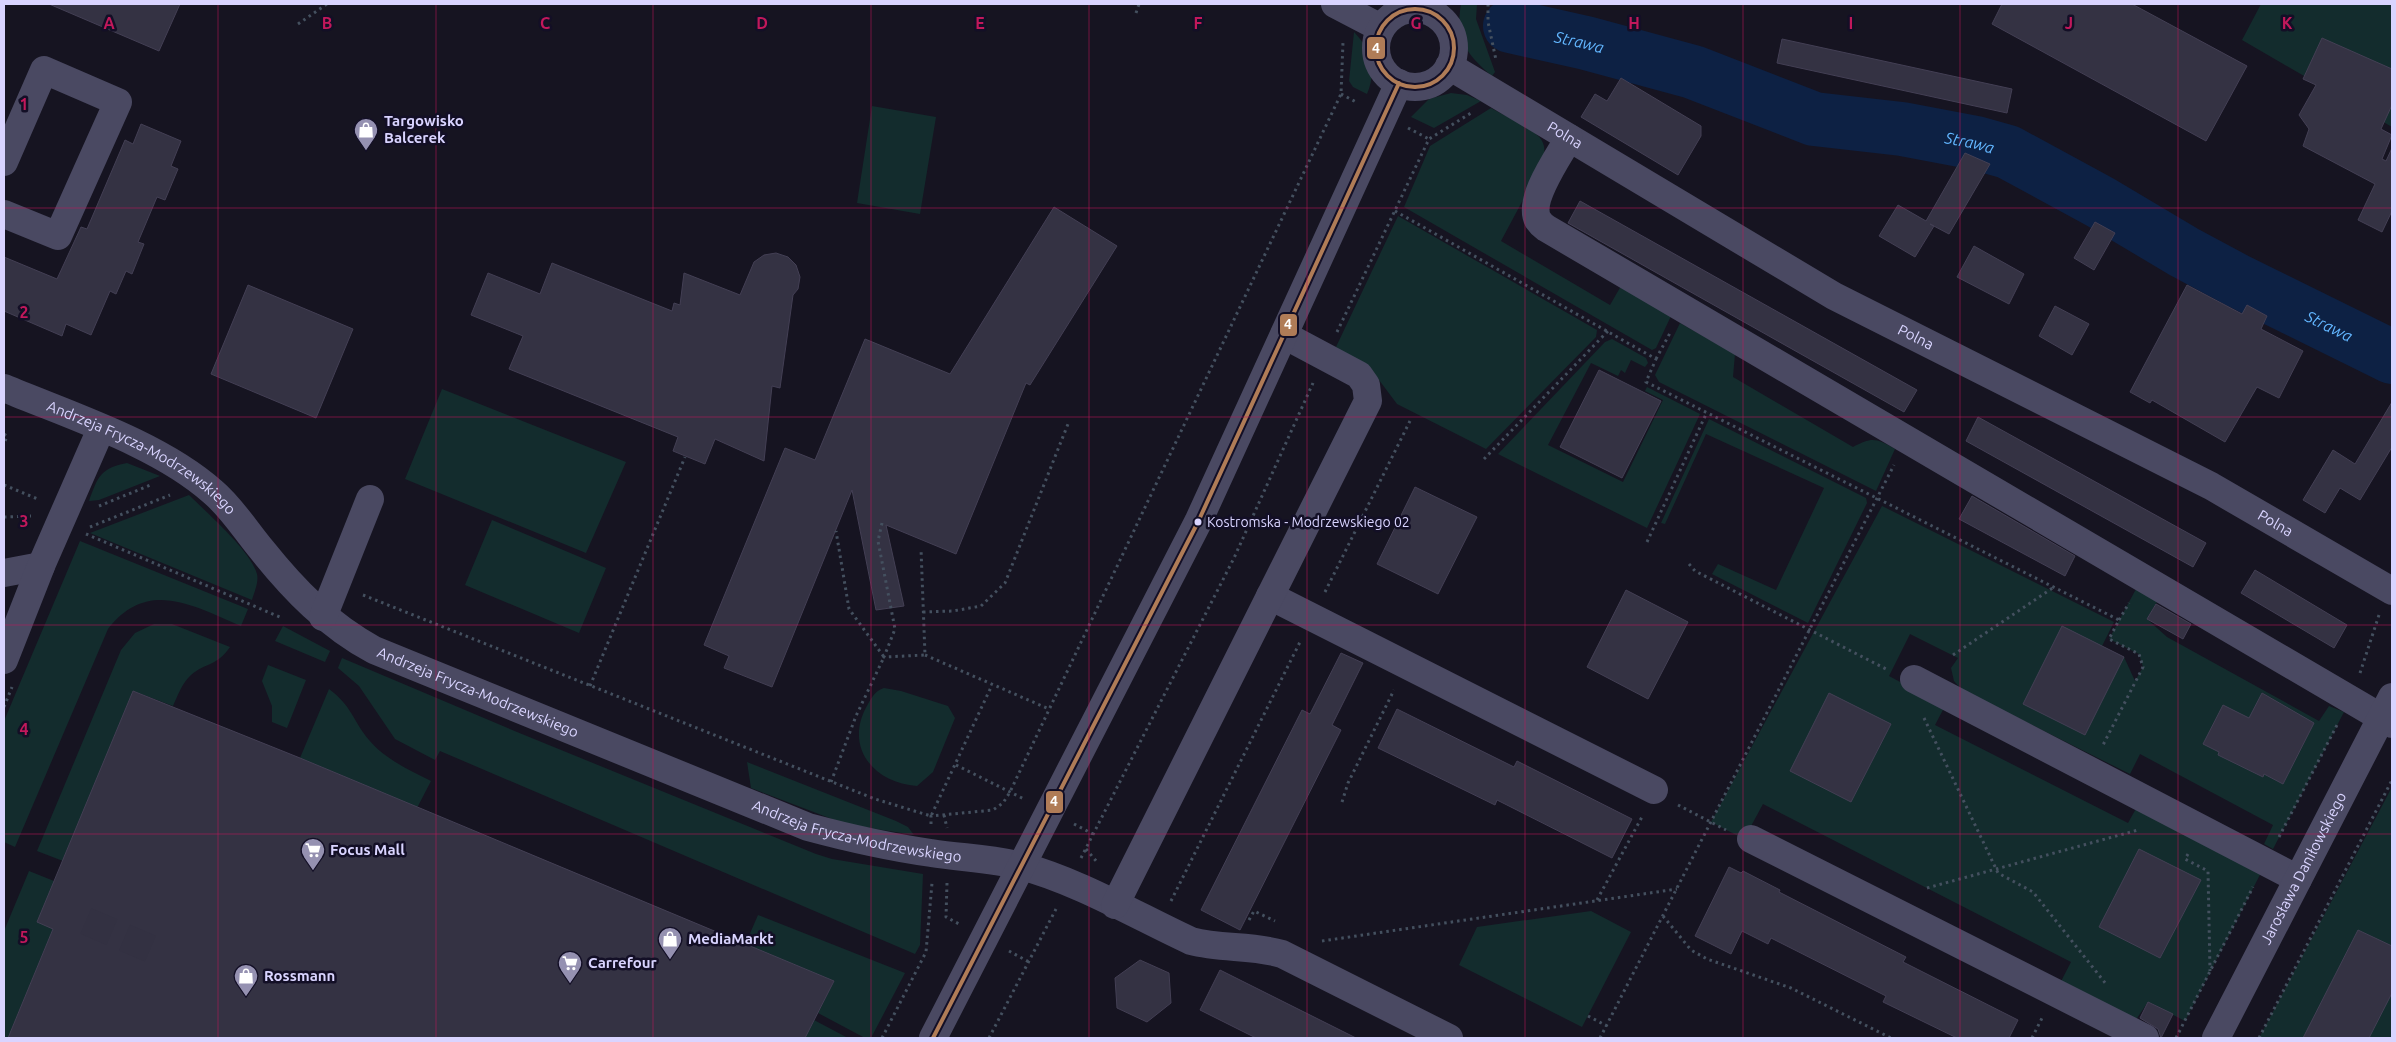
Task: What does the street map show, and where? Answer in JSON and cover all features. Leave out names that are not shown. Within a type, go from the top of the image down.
[{"type":"street","points":[[1343,8],[1381,28]]},
{"type":"street","points":[[1431,8],[1443,20],[1452,34],[1454,51],[1450,66],[1440,78],[1427,85],[1412,86],[1398,83],[1386,74],[1379,62],[1376,48],[1381,28],[1392,16],[1406,10],[1431,8]]},
{"type":"street","name":"Polna","points":[[1450,66],[1834,296],[2211,486],[2390,590]]},
{"type":"street","points":[[4,162],[44,70],[118,102],[58,236],[4,214]]},
{"type":"street","points":[[933,1038],[1198,522],[1398,83]]},
{"type":"street","points":[[1569,138],[1540,190],[1536,206],[1537,219],[1546,228],[2350,700],[2389,713]]},
{"type":"street","points":[[1115,905],[1368,401],[1363,379],[1284,335]]},
{"type":"street","name":"Andrzeja Frycza-Modrzewskiego","points":[[4,388],[153,451],[193,475],[224,503],[290,584],[323,617],[349,636],[374,650],[786,818],[835,834],[932,854],[994,860],[1023,866],[1069,884],[1191,941],[1212,946],[1266,949],[1282,954],[1449,1038]]},
{"type":"street","points":[[9,670],[40,566],[72,521],[101,429]]},
{"type":"street","points":[[323,617],[370,499]]},
{"type":"street","points":[[4,574],[40,566]]},
{"type":"street","points":[[1270,596],[1650,788]]},
{"type":"street","points":[[1914,679],[2298,879]]},
{"type":"street","name":"Jarosława Daniłowskiego","points":[[2216,1038],[2298,879],[2389,713]]},
{"type":"street","points":[[1751,838],[2145,1038]]},
{"type":"path","points":[[298,24],[327,4]]},
{"type":"path","points":[[1136,13],[1139,4]]},
{"type":"path","points":[[337,585],[876,799],[931,816],[992,810],[1003,803],[1010,792],[1341,94],[1343,8]]},
{"type":"path","points":[[990,1038],[1234,558],[1429,139],[1485,105],[1493,92]]},
{"type":"path","points":[[1395,211],[1656,359],[1646,382],[2120,620],[2109,639],[2139,654],[2143,667],[2090,770]]},
{"type":"path","points":[[1484,459],[1608,331]]},
{"type":"path","points":[[1647,542],[1707,412]]},
{"type":"path","points":[[1159,926],[1410,421]]},
{"type":"path","points":[[923,612],[953,611],[981,606],[1005,583],[1068,424]]},
{"type":"path","points":[[4,434],[8,436],[4,444]]},
{"type":"path","points":[[1600,1038],[1907,440]]},
{"type":"path","points":[[590,686],[685,457]]},
{"type":"path","points":[[72,521],[92,509],[193,475]]},
{"type":"path","points":[[4,485],[72,521],[182,490],[193,475]]},
{"type":"path","points":[[831,782],[856,716],[895,629],[878,541],[882,523]]},
{"type":"path","points":[[836,531],[849,609],[884,657]]},
{"type":"path","points":[[921,550],[925,655]]},
{"type":"path","points":[[1689,564],[1695,571],[1891,672],[1914,679],[1910,687],[1995,869],[1998,873],[2033,892],[2111,990]]},
{"type":"path","points":[[1953,655],[2054,587]]},
{"type":"path","points":[[2176,1038],[2350,700],[2390,590]]},
{"type":"path","points":[[884,657],[925,655],[1048,709]]},
{"type":"path","points":[[1342,802],[1348,783],[1406,665]]},
{"type":"path","points":[[4,707],[9,670]]},
{"type":"path","points":[[882,1038],[926,952],[933,872],[931,816],[992,685]]},
{"type":"path","points":[[956,765],[1010,792]]},
{"type":"path","points":[[2259,1038],[2392,780]]},
{"type":"path","points":[[1650,788],[1662,798],[1744,839],[1751,838]]},
{"type":"path","points":[[1597,900],[1648,806],[1650,788]]},
{"type":"path","points":[[1927,888],[2170,821],[2174,815]]},
{"type":"path","points":[[2185,859],[2208,872],[2210,972]]},
{"type":"path","points":[[1282,954],[1292,946],[1677,889]]},
{"type":"path","points":[[1663,916],[1691,950],[1707,959],[1791,988],[1890,1038]]},
{"type":"path","points":[[1588,1016],[1607,1026]]},
{"type":"green space","points":[[1461,4],[1477,4],[1476,19],[1495,72],[1492,76],[1475,60],[1464,45],[1460,27]]},
{"type":"green space","points":[[2261,4],[2392,4],[2392,127],[2242,40]]},
{"type":"green space","points":[[1354,32],[1365,46],[1371,61],[1372,77],[1367,94],[1353,87],[1349,81]]},
{"type":"green space","points":[[1451,93],[1467,95],[1481,101],[1434,128],[1411,117],[1429,99]]},
{"type":"green space","points":[[872,106],[936,117],[920,214],[857,203]]},
{"type":"green space","points":[[1491,108],[1534,132],[1542,141],[1544,148],[1540,168],[1501,241],[1610,305],[1621,286],[1671,316],[1656,348],[1652,350],[1404,207],[1430,146]]},
{"type":"green space","points":[[1398,216],[1597,330],[1596,337],[1486,449],[1397,404],[1376,376],[1336,347]]},
{"type":"green space","points":[[1680,323],[1735,354],[1733,377],[1853,447],[1874,440],[1895,449],[1876,491],[1659,382],[1655,375]]},
{"type":"green space","points":[[1612,339],[1646,358],[1648,363],[1645,367],[1631,360],[1625,373],[1621,370],[1618,376],[1591,363],[1548,445],[1623,482],[1663,400],[1645,391],[1647,387],[1700,414],[1647,528],[1498,454],[1605,342]]},
{"type":"green space","points":[[442,389],[626,462],[586,553],[405,479]]},
{"type":"green space","points":[[1709,419],[1866,498],[1867,503],[1808,623],[1712,574],[1718,564],[1776,590],[1824,488],[1706,434],[1665,524],[1661,523]]},
{"type":"green space","points":[[127,463],[160,476],[99,500],[89,501],[95,485],[102,474],[111,468]]},
{"type":"green space","points":[[189,495],[228,533],[253,565],[257,574],[257,581],[252,600],[90,533]]},
{"type":"green space","points":[[1882,506],[2114,622],[2102,646],[2124,657],[2135,681],[2143,667],[2139,654],[2109,639],[2142,578],[2164,590],[2147,619],[2167,637],[2319,721],[2329,706],[2344,712],[2273,849],[2264,844],[2273,825],[2140,754],[2130,774],[1962,690],[1954,681],[1951,668],[1958,658],[1910,634],[1889,676],[1945,706],[1935,725],[2128,823],[2138,805],[2266,863],[2185,1021],[2148,1002],[2135,1021],[2055,993],[2071,962],[1763,804],[1744,839],[1711,822]]},
{"type":"green space","points":[[492,520],[606,568],[579,633],[465,585]]},
{"type":"green space","points":[[80,541],[248,609],[241,626],[206,611],[172,601],[155,600],[139,604],[123,613],[108,629],[15,847],[4,842],[4,721]]},
{"type":"green space","points":[[154,624],[172,624],[230,647],[220,658],[196,671],[188,678],[180,689],[173,706],[133,691],[63,861],[37,851],[121,650],[135,633]]},
{"type":"green space","points":[[283,626],[330,651],[325,662],[275,641]]},
{"type":"green space","points":[[342,658],[517,732],[816,854],[832,859],[923,874],[920,945],[915,954],[440,751],[435,760],[395,739],[359,686],[338,668]]},
{"type":"green space","points":[[268,665],[306,680],[287,728],[272,722],[272,706],[262,681]]},
{"type":"green space","points":[[884,688],[901,691],[948,706],[955,718],[933,772],[917,786],[887,778],[867,760],[861,748],[859,734],[861,719],[872,697]]},
{"type":"green space","points":[[329,689],[343,701],[375,747],[398,764],[431,781],[417,808],[300,758]]},
{"type":"green space","points":[[747,762],[896,821],[908,827],[914,835],[845,824],[751,788]]},
{"type":"green space","points":[[2392,787],[2392,1038],[2259,1038]]},
{"type":"green space","points":[[29,871],[54,881],[53,929],[8,1038],[4,1038],[4,931]]},
{"type":"green space","points":[[1591,911],[1631,932],[1582,1027],[1459,965],[1477,927]]},
{"type":"green space","points":[[758,915],[905,973],[871,1038],[865,1038],[818,1013],[834,981],[745,945]]},
{"type":"green space","points":[[814,1020],[848,1038],[805,1038]]},
{"type":"water","points":[[1508,19],[1574,34],[1572,55],[1564,45],[1506,31]]},
{"type":"building","points":[[49,4],[180,4],[159,51]]},
{"type":"building","points":[[2002,4],[2132,4],[2247,66],[2206,141],[1992,24]]},
{"type":"building","points":[[2322,38],[2392,69],[2392,105],[2381,129],[2392,135],[2382,159],[2386,161],[2392,148],[2392,211],[2382,232],[2358,220],[2375,184],[2303,146],[2309,129],[2299,115],[2316,85],[2303,79]]},
{"type":"building","points":[[1782,39],[2012,89],[2007,113],[1777,63]]},
{"type":"building","points":[[1621,78],[1701,126],[1701,136],[1678,175],[1581,117],[1595,94],[1607,101]]},
{"type":"building","points":[[141,124],[181,141],[171,166],[178,169],[165,200],[157,197],[138,242],[144,244],[132,274],[126,271],[116,294],[110,291],[91,335],[66,324],[62,336],[4,311],[4,257],[57,279],[81,227],[87,229],[125,140],[133,144]]},
{"type":"building","points":[[1965,153],[1990,164],[1949,234],[1934,226],[1915,257],[1879,236],[1898,205],[1926,221]]},
{"type":"building","points":[[1580,201],[1917,390],[1904,412],[1568,223]]},
{"type":"building","points":[[1054,207],[1117,246],[1030,385],[1026,383],[956,554],[886,525],[904,606],[876,610],[852,490],[772,687],[724,668],[729,656],[704,645],[785,448],[815,460],[865,339],[950,374]]},
{"type":"building","points":[[2095,222],[2115,233],[2094,270],[2074,258]]},
{"type":"building","points":[[1974,246],[2024,274],[2009,304],[1957,277]]},
{"type":"building","points":[[776,253],[788,257],[796,265],[800,277],[798,289],[793,295],[780,388],[772,386],[764,461],[715,439],[705,464],[673,451],[678,437],[509,369],[523,336],[471,315],[488,273],[540,294],[552,263],[672,311],[674,303],[680,305],[684,273],[740,295],[754,262],[764,255]]},
{"type":"building","points":[[248,285],[353,329],[316,418],[211,374]]},
{"type":"building","points":[[2187,285],[2242,314],[2247,305],[2267,316],[2261,329],[2303,351],[2279,398],[2257,387],[2225,442],[2152,400],[2150,403],[2130,392]]},
{"type":"building","points":[[2055,306],[2089,324],[2072,355],[2039,336]]},
{"type":"building","points":[[1599,370],[1661,401],[1622,478],[1560,447]]},
{"type":"building","points":[[2392,402],[2392,447],[2360,500],[2340,488],[2325,513],[2303,500],[2333,450],[2355,464]]},
{"type":"building","points":[[1978,417],[2206,543],[2193,567],[1966,441]]},
{"type":"building","points":[[1415,487],[1477,517],[1438,594],[1377,564]]},
{"type":"building","points":[[1972,496],[2075,556],[2065,576],[1959,519]]},
{"type":"building","points":[[2255,570],[2347,625],[2334,648],[2241,593]]},
{"type":"building","points":[[1626,590],[1688,622],[1648,699],[1587,667]]},
{"type":"building","points":[[2156,604],[2191,624],[2183,639],[2147,619]]},
{"type":"building","points":[[2062,626],[2124,657],[2085,735],[2023,704]]},
{"type":"building","points":[[1341,653],[1363,663],[1332,725],[1341,730],[1240,930],[1201,910],[1302,710],[1310,714]]},
{"type":"building","name":"Focus Mall","points":[[133,691],[300,758],[834,981],[805,1038],[8,1038],[53,929],[37,922]]},
{"type":"building","points":[[1829,693],[1891,724],[1851,802],[1790,771]]},
{"type":"building","points":[[2262,693],[2314,723],[2283,784],[2264,774],[2263,777],[2218,755],[2219,752],[2203,744],[2223,705],[2249,718]]},
{"type":"building","points":[[1397,709],[1514,767],[1517,761],[1632,819],[1612,858],[1497,800],[1495,805],[1378,748]]},
{"type":"building","points":[[2139,849],[2201,880],[2160,958],[2099,927]]},
{"type":"building","points":[[1729,867],[1741,873],[1743,871],[1780,890],[1779,892],[1906,957],[1903,962],[2018,1020],[2009,1038],[1957,1038],[1883,1002],[1886,996],[1771,938],[1768,944],[1742,931],[1731,954],[1695,936]]},
{"type":"building","points":[[2358,930],[2392,946],[2392,993],[2369,1038],[2303,1038]]},
{"type":"building","points":[[1140,960],[1169,973],[1171,1003],[1147,1022],[1117,1008],[1115,978]]},
{"type":"building","points":[[1220,970],[1356,1038],[1256,1038],[1200,1010]]},
{"type":"building","points":[[2148,1002],[2173,1014],[2161,1038],[2158,1029],[2140,1018]]},
{"type":"waterway","name":"Strawa","points":[[1510,26],[1586,43],[1693,72],[1814,119],[1902,129],[1976,143],[2008,152],[2238,281],[2392,357]]},
{"type":"tunnel","points":[[86,921],[163,954]]},
{"type":"transit line","name":"4","points":[[1415,9],[1430,12],[1443,20],[1451,33],[1454,48],[1451,63],[1443,76],[1430,84],[1415,87],[1400,84],[1387,76],[1379,63],[1376,48],[1379,33],[1387,20],[1400,12],[1415,9]]},
{"type":"transit line","name":"4","points":[[933,1038],[1198,522],[1399,83]]},
{"type":"place","name":"Targowisko Balcerek","points":[[366,151]]},
{"type":"place","name":"Kostromska - Modrzewskiego 02","points":[[1198,522]]},
{"type":"place","name":"Focus Mall","points":[[313,871]]},
{"type":"place","name":"MediaMarkt","points":[[670,960]]},
{"type":"place","name":"Carrefour","points":[[570,984]]},
{"type":"place","name":"Rossmann","points":[[246,997]]}]
